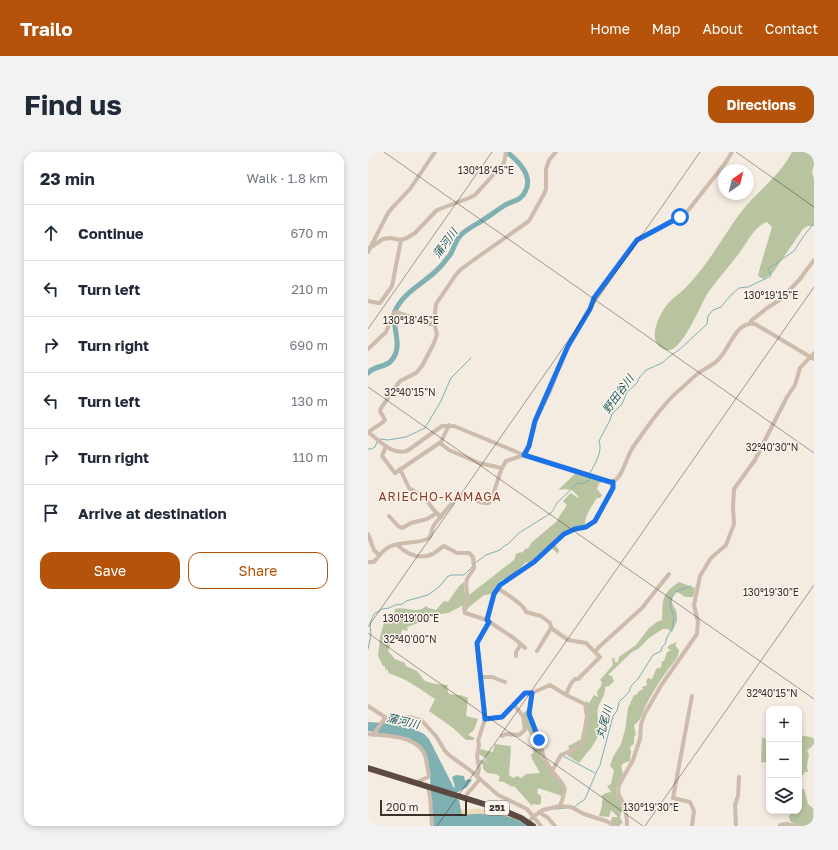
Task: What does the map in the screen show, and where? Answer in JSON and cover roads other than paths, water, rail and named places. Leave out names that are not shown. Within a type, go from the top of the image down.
[{"type":"highway","name":"251","points":[[368,768],[429,787],[465,795],[500,809],[530,824]]},
{"type":"street","points":[[369,249],[392,207],[410,189],[436,152]]},
{"type":"street","points":[[369,249],[383,239],[390,238],[401,240],[415,233],[437,210],[475,195],[504,163],[505,152]]},
{"type":"street","points":[[555,152],[549,160],[546,169],[546,189],[530,221],[460,270],[436,304],[434,323],[437,334],[422,366],[416,373],[400,381],[381,408],[380,412],[385,420],[382,424],[368,432],[391,450],[398,452],[407,451],[442,426],[449,425],[460,427],[524,455],[608,482],[613,482],[620,477],[633,447],[673,396],[699,373],[716,363],[741,327],[750,324],[759,326],[812,358]]},
{"type":"street","points":[[368,562],[374,562],[379,555],[390,546],[405,542],[421,541],[429,538],[434,525],[459,496],[489,503],[502,468],[509,460],[524,455],[529,446],[535,421],[568,346],[587,315],[594,298],[637,240],[687,212],[732,152]]},
{"type":"street","points":[[368,301],[378,304],[380,303],[392,286],[401,240]]},
{"type":"street","points":[[750,324],[751,321],[766,308],[781,299],[800,279],[814,260]]},
{"type":"street","points":[[368,349],[386,332],[394,313],[432,324],[434,323]]},
{"type":"street","points":[[627,826],[623,804],[618,796],[618,790],[619,785],[633,760],[640,739],[641,725],[644,715],[662,684],[697,634],[698,622],[694,605],[700,576],[711,558],[726,545],[734,529],[734,489],[755,460],[782,410],[787,397],[795,385],[800,368],[812,358],[814,353]]},
{"type":"street","points":[[386,446],[382,454],[395,473],[440,443],[449,425]]},
{"type":"street","points":[[440,443],[449,450],[479,463],[502,468]]},
{"type":"street","points":[[400,469],[409,488],[425,498],[441,517]]},
{"type":"street","points":[[465,795],[479,778],[477,756],[479,751],[478,741],[485,719],[477,643],[488,621],[494,594],[502,582],[524,570],[564,534],[575,529],[586,527],[595,521],[613,488],[613,482]]},
{"type":"street","points":[[389,516],[398,526],[402,528],[411,523],[426,519],[437,512]]},
{"type":"street","points":[[368,534],[374,550],[379,555]]},
{"type":"street","points":[[397,545],[408,554],[417,556],[432,553],[442,546],[445,546],[457,553],[469,553],[472,556],[474,564],[473,572],[466,582],[468,601],[464,608],[464,612],[468,615],[488,621],[515,639],[525,648]]},
{"type":"street","points":[[595,652],[642,608],[669,574]]},
{"type":"street","points":[[497,588],[517,602],[526,612],[547,619],[551,628],[568,640],[586,643],[600,657],[578,679],[572,681],[566,695]]},
{"type":"street","points":[[537,651],[551,628]]},
{"type":"street","points":[[516,656],[516,652],[521,644]]},
{"type":"street","points":[[480,677],[492,677],[505,682]]},
{"type":"street","points":[[485,719],[502,717],[525,693],[532,693],[550,685],[566,695],[582,702],[586,706],[587,717],[583,741],[579,747],[561,755],[552,771]]},
{"type":"street","points":[[532,693],[529,714],[544,758],[566,789],[560,806]]},
{"type":"street","points":[[692,696],[673,798],[690,802],[694,811],[692,826]]},
{"type":"street","points":[[502,736],[506,734],[519,736],[526,730],[523,716],[514,705]]},
{"type":"street","points":[[368,706],[390,720],[410,717],[422,721],[436,736],[445,751],[498,795],[527,809],[541,826]]},
{"type":"street","points":[[374,733],[386,718]]},
{"type":"street","points":[[368,734],[374,733],[409,740],[422,749],[425,754],[429,775],[428,777],[415,783]]},
{"type":"street","points":[[736,826],[735,805],[738,796],[740,777]]},
{"type":"street","points":[[429,787],[432,826]]},
{"type":"street","points":[[530,824],[540,813],[560,806],[574,807],[584,814],[615,826]]},
{"type":"street","points":[[540,813],[555,826]]},
{"type":"street","points":[[780,826],[787,824],[794,826]]},
{"type":"water","points":[[368,722],[412,728],[424,734],[429,739],[454,788],[452,777],[456,775],[464,776],[465,781],[468,779],[472,780],[467,787],[456,793],[454,798],[459,800],[462,815],[496,814],[520,821],[528,826],[433,826],[427,756],[418,744],[409,738],[368,731]]},
{"type":"waterway","name":"蒲河川","points":[[368,373],[371,370],[386,365],[395,355],[397,342],[394,316],[395,311],[404,298],[442,265],[450,255],[458,238],[464,232],[505,205],[519,199],[525,192],[528,180],[524,169],[507,152]]},
{"type":"waterway","name":"野田谷川","points":[[590,473],[599,453],[599,441],[612,414],[622,404],[627,392],[637,383],[639,378],[646,370],[662,363],[679,350],[707,324],[708,316],[713,310],[721,307],[739,288],[748,287],[771,276],[768,269],[794,251],[814,223]]},
{"type":"waterway","points":[[380,439],[388,440],[406,437],[425,428],[441,401],[451,378],[471,358]]},
{"type":"waterway","points":[[368,449],[375,447],[377,442]]},
{"type":"waterway","name":"野田谷川","points":[[475,563],[486,555],[500,550],[519,533],[551,513],[558,502],[576,484],[584,483],[590,480],[590,476]]},
{"type":"waterway","name":"野田谷川","points":[[368,649],[371,635],[370,623],[374,614],[382,609],[403,604],[406,601],[428,595],[440,586],[447,577],[451,575],[464,575],[472,567]]},
{"type":"waterway","name":"丸尾川","points":[[574,807],[585,799],[600,765],[613,716],[617,711],[619,702],[629,692],[631,686],[638,679],[653,655],[661,651],[665,644],[672,629],[674,617],[670,604],[672,597],[677,591],[691,586]]},
{"type":"waterway","points":[[563,756],[595,773]]},
{"type":"waterway","name":"丸尾川","points":[[555,809],[566,808]]},
{"type":"district","name":"ARIECHO-KAMAGA","points":[[440,497]]}]
